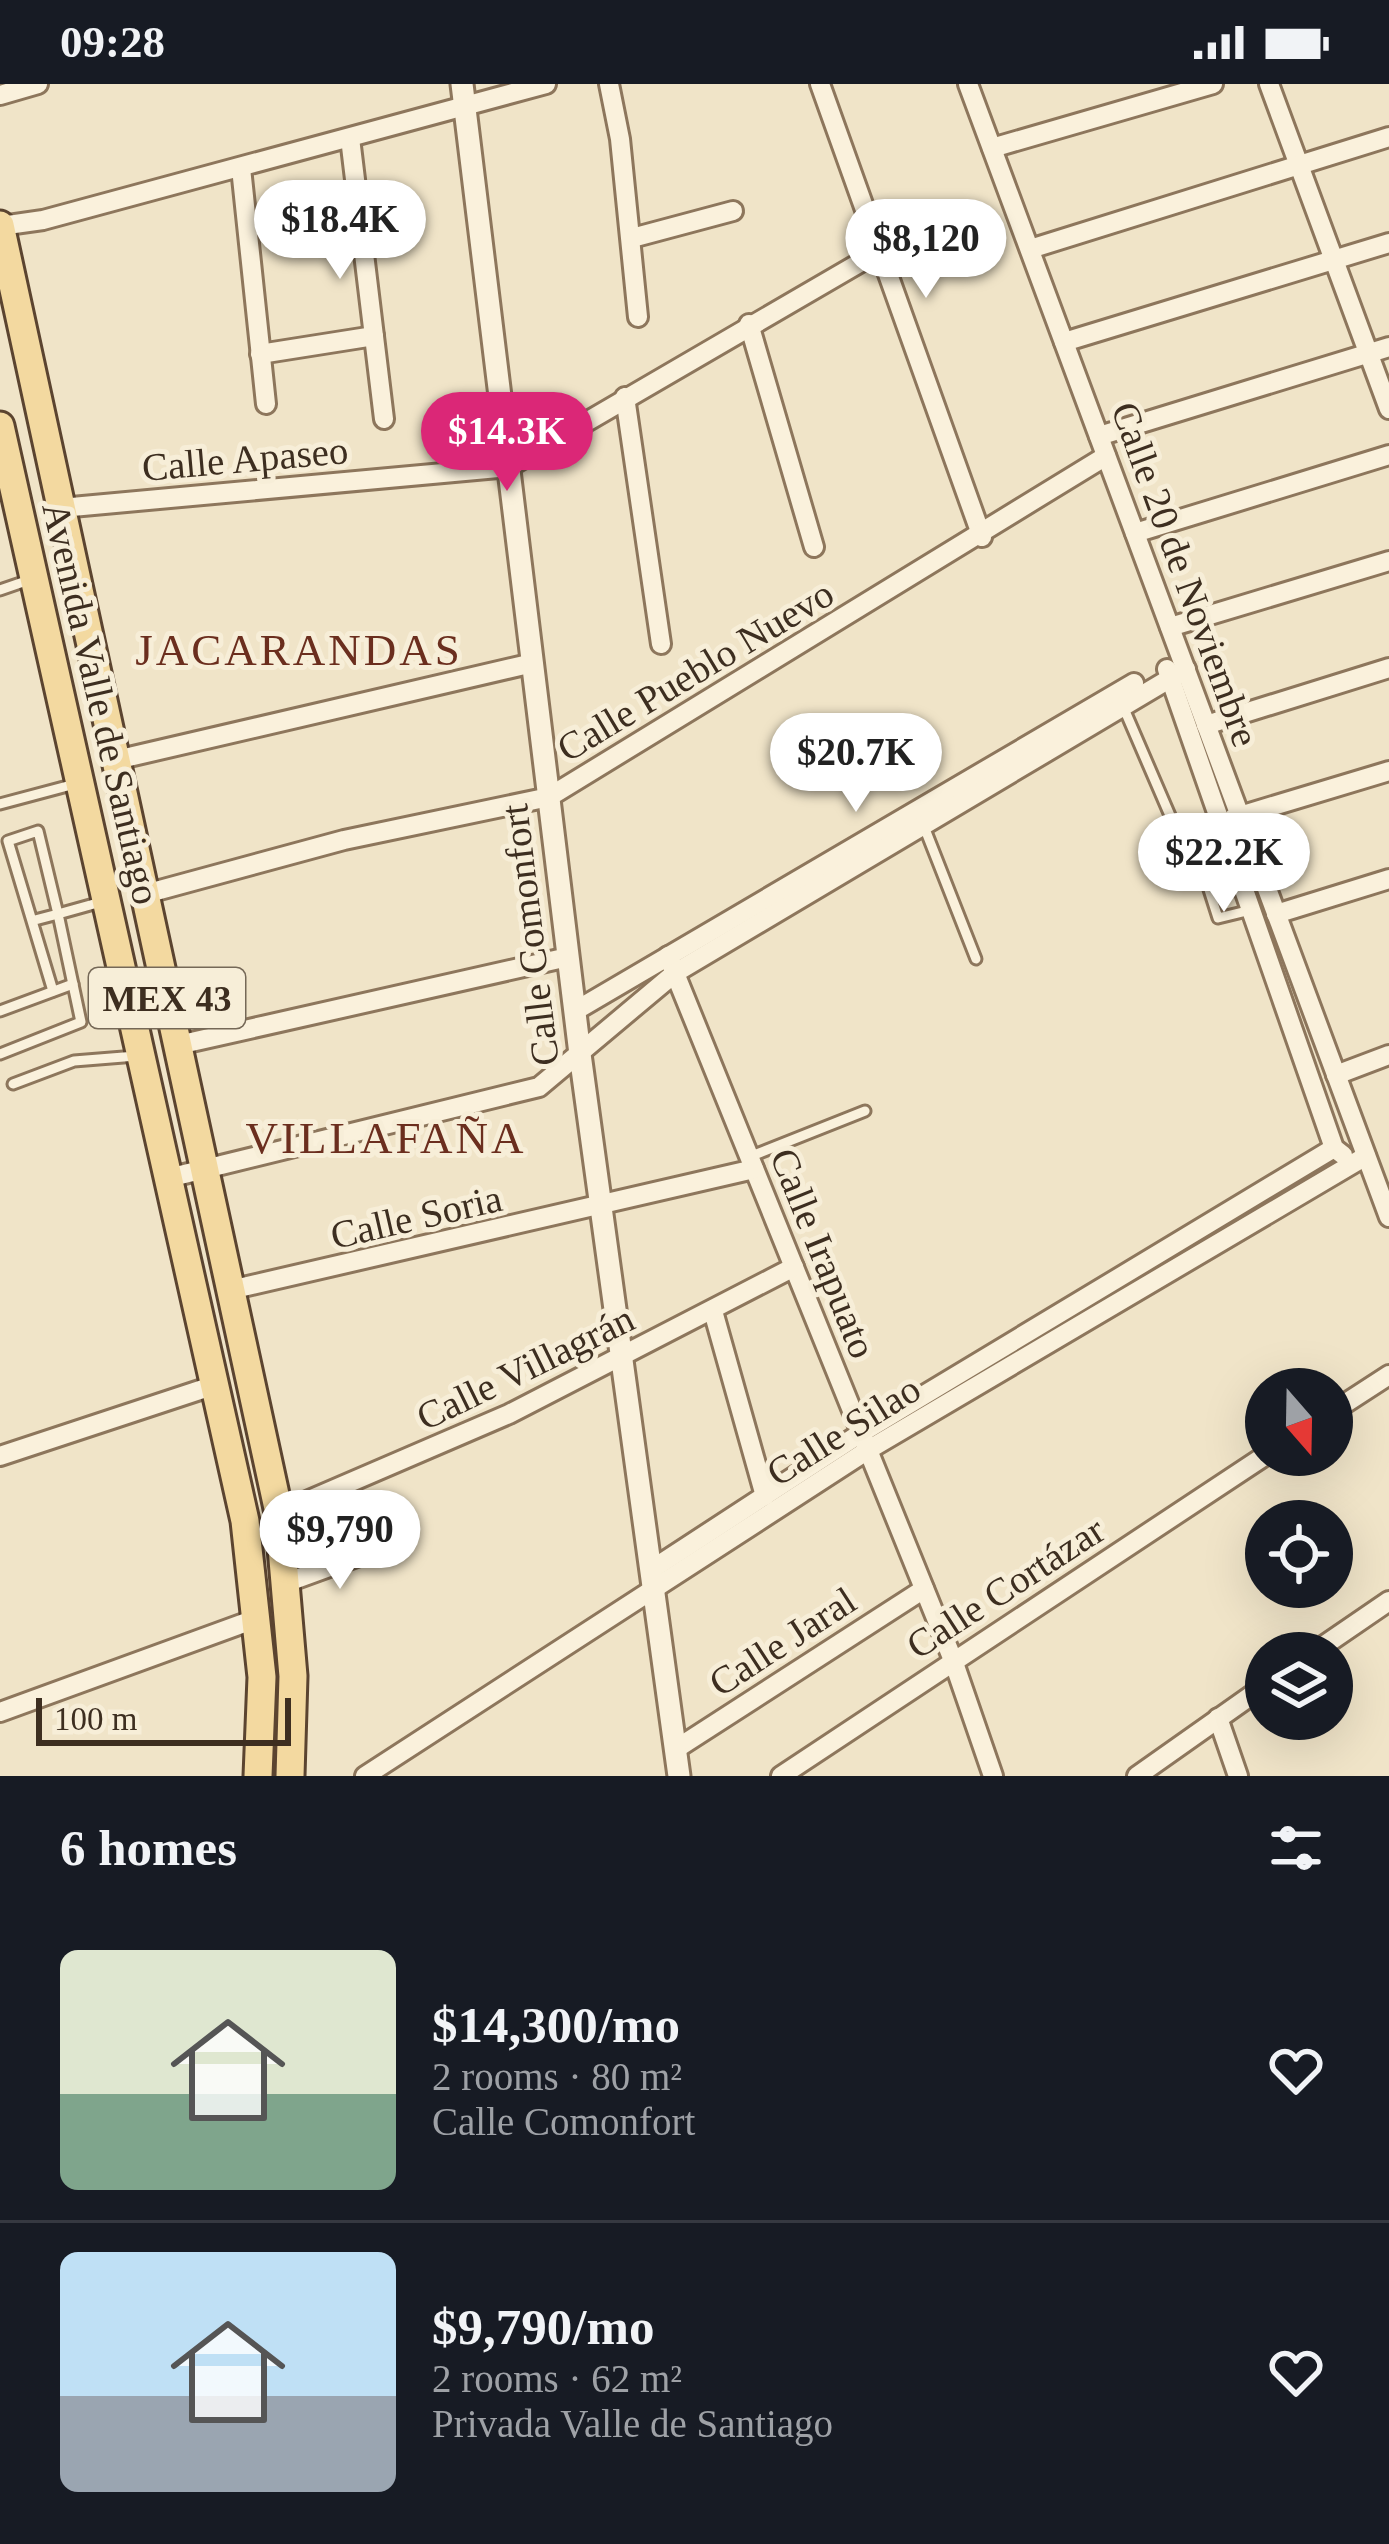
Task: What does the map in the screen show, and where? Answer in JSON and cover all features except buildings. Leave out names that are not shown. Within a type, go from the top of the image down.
[{"type":"main road","name":"Avenida Valle de Santiago","points":[[1,234],[279,1513],[288,1582],[290,1776]]},
{"type":"main road","name":"Avenida Valle de Santiago","points":[[1,431],[245,1521],[258,1618],[258,1776]]},
{"type":"street","points":[[0,95],[38,84]]},
{"type":"street","points":[[1,234],[350,138],[464,95],[546,84]]},
{"type":"street","points":[[609,84],[632,238],[638,316]]},
{"type":"street","points":[[820,84],[982,537]]},
{"type":"street","name":"Calle 20 de Noviembre","points":[[968,84],[1170,627],[1175,667],[1206,725],[1389,1216]]},
{"type":"street","points":[[992,148],[1213,84]]},
{"type":"street","points":[[1269,84],[1389,409]]},
{"type":"street","name":"Calle Comonfort","points":[[464,95],[574,1012],[679,1776]]},
{"type":"street","points":[[1030,249],[1389,137]]},
{"type":"street","points":[[350,138],[384,418]]},
{"type":"street","points":[[241,168],[266,404]]},
{"type":"street","points":[[632,238],[733,211]]},
{"type":"street","points":[[1064,342],[1389,243]]},
{"type":"street","name":"Calle Apaseo","points":[[61,508],[509,467],[880,251]]},
{"type":"street","points":[[748,324],[814,547]]},
{"type":"street","points":[[260,354],[374,336]]},
{"type":"street","points":[[1099,436],[1389,347]]},
{"type":"street","points":[[625,397],[661,644]]},
{"type":"street","points":[[1135,532],[1389,454]]},
{"type":"street","name":"Calle Pueblo Nuevo","points":[[145,894],[344,840],[549,797],[982,537],[1106,456]]},
{"type":"street","points":[[1170,627],[1389,560]]},
{"type":"street","points":[[116,760],[533,663]]},
{"type":"street","points":[[574,1012],[672,965],[923,824],[1175,667]]},
{"type":"street","points":[[1175,667],[1220,823],[1334,1148],[1352,1158],[1366,1156]]},
{"type":"street","points":[[168,1178],[523,1094],[554,1078],[672,965],[1175,667]]},
{"type":"street","points":[[1206,725],[1389,668]]},
{"type":"street","points":[[1220,823],[1389,771]]},
{"type":"street","points":[[1276,914],[1389,879]]},
{"type":"street","points":[[178,1045],[568,957]]},
{"type":"street","name":"Calle Irapuato","points":[[672,965],[953,1660],[993,1776]]},
{"type":"street","points":[[1336,1075],[1389,1055]]},
{"type":"street","name":"Calle Silao","points":[[365,1776],[864,1441],[1334,1148]]},
{"type":"street","name":"Calle Silao","points":[[653,1580],[765,1496],[1366,1156]]},
{"type":"street","name":"Calle Soria","points":[[230,1290],[600,1208],[752,1163]]},
{"type":"street","name":"Calle Villagrán","points":[[279,1513],[621,1359],[794,1267]]},
{"type":"street","points":[[712,1311],[765,1496]]},
{"type":"street","points":[[1353,1398],[1389,1375]]},
{"type":"street","points":[[0,1456],[215,1385]]},
{"type":"street","name":"Calle Cortázar","points":[[781,1776],[1245,1469]]},
{"type":"street","points":[[288,1582],[373,1551]]},
{"type":"street","name":"Calle Jaral","points":[[676,1749],[924,1589]]},
{"type":"street","points":[[1344,1632],[1389,1601]]},
{"type":"street","points":[[0,1712],[258,1618]]},
{"type":"street","points":[[1137,1776],[1245,1699]]},
{"type":"street","points":[[1218,1718],[1238,1776]]},
{"type":"lane","points":[[0,590],[34,578]]},
{"type":"lane","points":[[1122,704],[1178,834],[1220,823]]},
{"type":"lane","points":[[0,804],[80,782]]},
{"type":"lane","points":[[923,824],[976,959]]},
{"type":"lane","points":[[0,1054],[81,1022],[38,830],[8,841],[53,991]]},
{"type":"lane","points":[[1204,874],[1218,918],[1251,910]]},
{"type":"lane","points":[[35,920],[106,901]]},
{"type":"lane","points":[[0,1011],[73,984]]},
{"type":"lane","points":[[13,1084],[74,1060],[141,1055]]},
{"type":"lane","points":[[752,1163],[865,1111]]},
{"type":"district","name":"JACARANDAS","points":[[299,649]]},
{"type":"district","name":"VILLAFAÑA","points":[[386,1137]]}]
